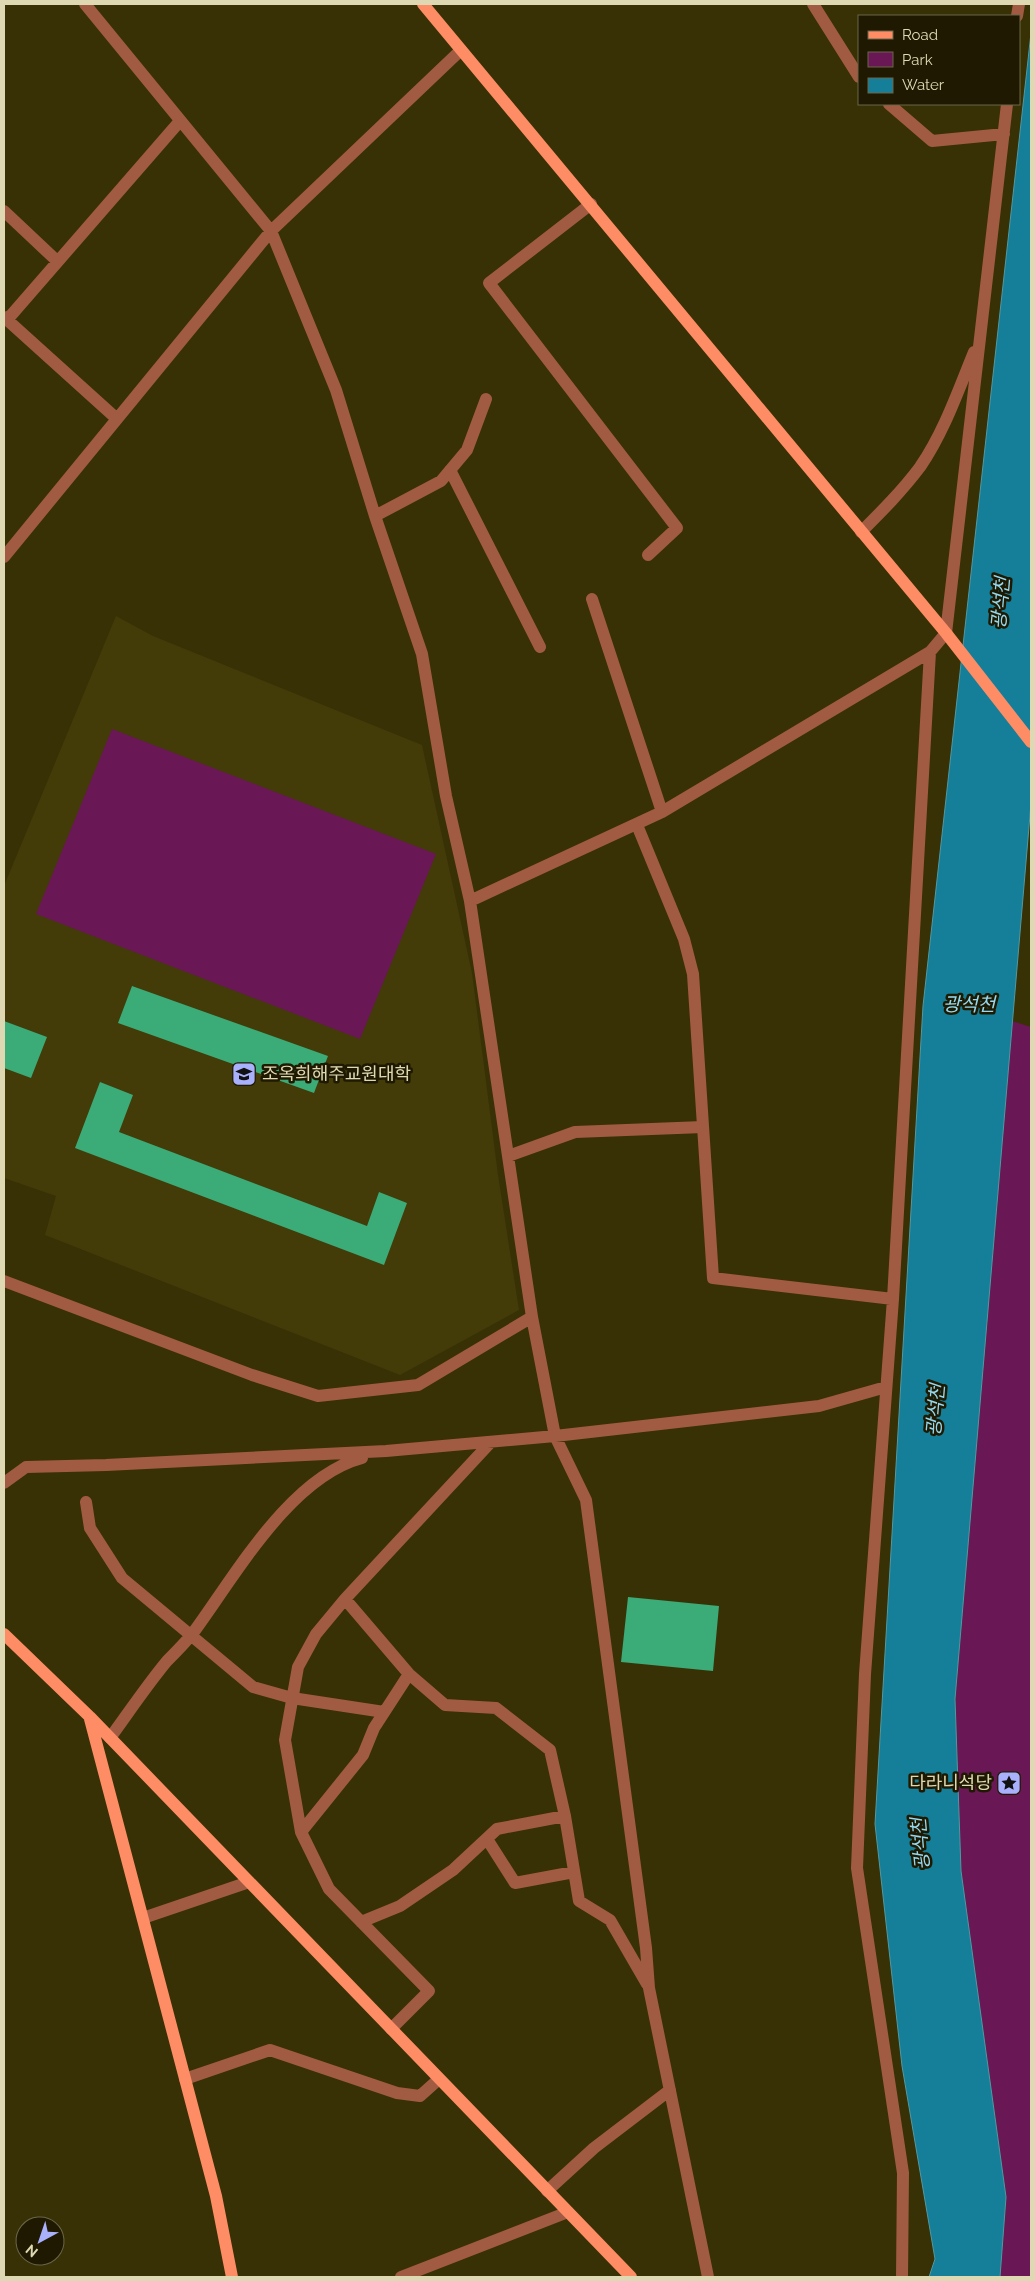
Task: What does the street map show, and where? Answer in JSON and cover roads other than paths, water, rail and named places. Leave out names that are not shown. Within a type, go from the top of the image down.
[{"type":"main road","points":[[423,4],[946,633],[1031,742]]},
{"type":"main road","points":[[4,1634],[90,1716],[631,2277]]},
{"type":"main road","points":[[90,1716],[216,2196],[232,2277]]},
{"type":"street","points":[[84,4],[271,232],[336,390],[375,516],[422,654],[446,796],[470,900],[532,1318],[555,1436],[586,1500],[649,1988],[708,2277]]},
{"type":"street","points":[[813,4],[858,75]]},
{"type":"street","points":[[4,557],[271,232],[461,50]]},
{"type":"street","points":[[890,105],[932,142],[1004,134]]},
{"type":"street","points":[[470,900],[662,812],[930,652],[946,633],[1007,105]]},
{"type":"street","points":[[117,419],[5,318],[180,121]]},
{"type":"street","points":[[591,204],[489,282],[677,528],[648,555]]},
{"type":"street","points":[[4,212],[57,261]]},
{"type":"street","points":[[861,532],[893,500],[921,465],[942,428],[980,337]]},
{"type":"street","points":[[375,516],[441,481],[467,450],[486,399]]},
{"type":"street","points":[[450,470],[540,647]]},
{"type":"street","points":[[592,599],[662,812]]},
{"type":"street","points":[[902,2277],[903,2173],[857,1868],[865,1674],[893,1299],[930,652]]},
{"type":"street","points":[[636,825],[684,938],[693,974],[712,1278],[893,1299]]},
{"type":"street","points":[[508,1156],[575,1132],[703,1127]]},
{"type":"street","points":[[4,1281],[252,1375],[318,1396],[418,1385],[532,1318]]},
{"type":"street","points":[[4,1483],[26,1467],[106,1465],[386,1451],[491,1442],[819,1406],[886,1387]]},
{"type":"street","points":[[391,2029],[429,1991],[329,1889],[302,1832],[286,1740],[292,1698],[298,1667],[316,1634],[345,1599],[491,1442]]},
{"type":"street","points":[[110,1738],[167,1662],[191,1635],[269,1527],[307,1489],[345,1462],[386,1451]]},
{"type":"street","points":[[86,1502],[90,1528],[122,1578],[253,1687],[292,1698],[384,1712]]},
{"type":"street","points":[[345,1599],[409,1674],[446,1705],[496,1708],[550,1750],[565,1816],[578,1901],[610,1920],[649,1988]]},
{"type":"street","points":[[302,1832],[363,1755],[384,1712],[409,1674]]},
{"type":"street","points":[[361,1922],[400,1906],[453,1870],[497,1830],[565,1816]]},
{"type":"street","points":[[487,1839],[515,1884],[574,1872]]},
{"type":"street","points":[[143,1918],[249,1882]]},
{"type":"street","points":[[185,2080],[270,2050],[397,2094],[420,2096],[439,2079]]},
{"type":"street","points":[[547,2191],[594,2148],[670,2090]]},
{"type":"street","points":[[401,2277],[568,2212]]},
{"type":"water","name":"광석천","points":[[1031,33],[1031,803],[955,1699],[961,1871],[1006,2197],[1000,2277],[929,2277],[935,2259],[902,2066],[875,1824],[923,1006]]},
{"type":"place","name":"조옥희해주교원대학","points":[[244,1074]]},
{"type":"place","name":"다라니석당","points":[[1009,1783]]}]
